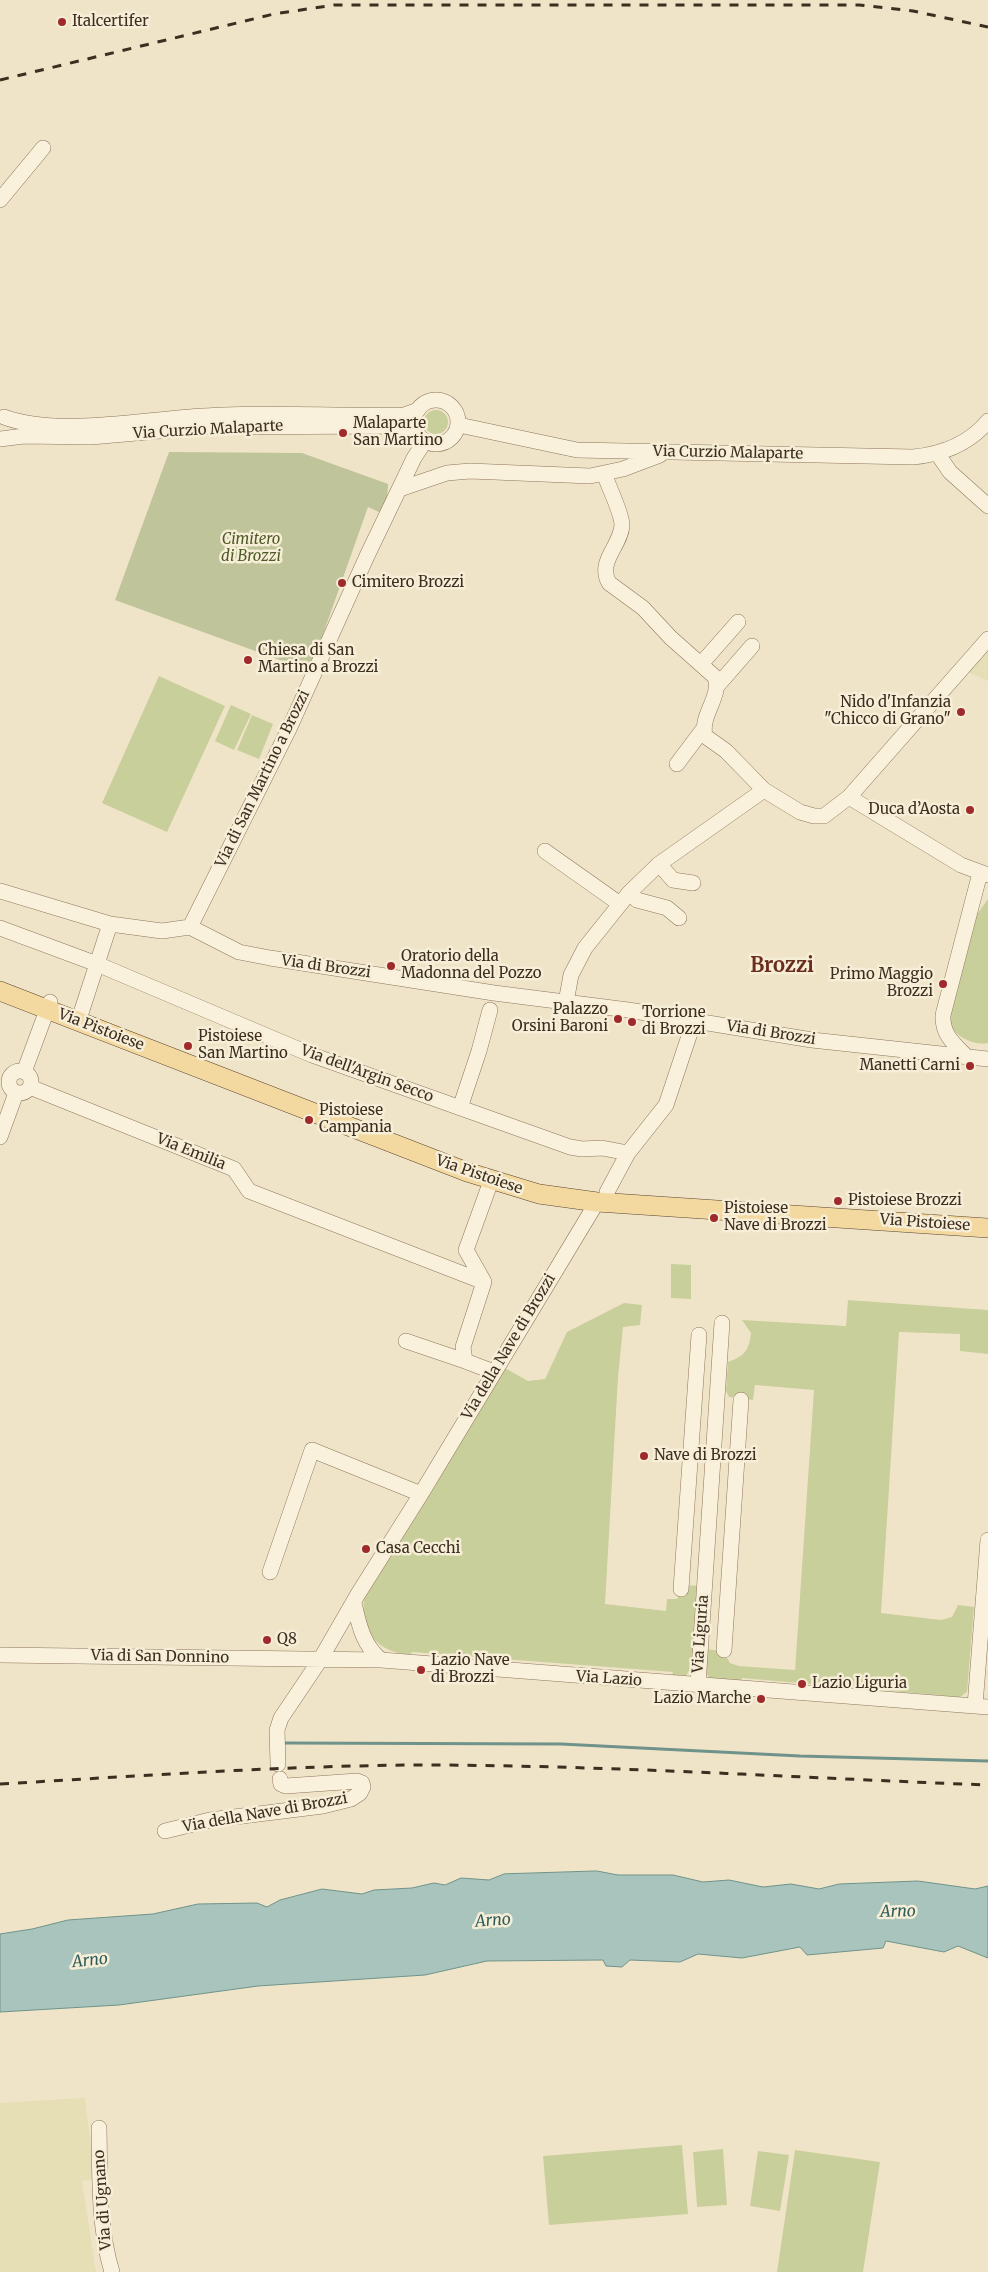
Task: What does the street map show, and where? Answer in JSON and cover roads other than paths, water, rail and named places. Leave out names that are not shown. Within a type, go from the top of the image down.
[{"type":"main road","name":"Via Pistoiese","points":[[0,982],[49,1006],[491,1181],[539,1194],[988,1220]]},
{"type":"main road","name":"Via Pistoiese","points":[[0,991],[49,1006],[81,1013],[493,1172],[540,1184],[602,1197],[714,1211],[988,1228]]},
{"type":"street","points":[[0,200],[43,148]]},
{"type":"street","name":"Via Curzio Malaparte","points":[[444,400],[455,409],[459,425],[454,436],[446,442],[436,444],[397,426],[205,427],[91,436],[0,438],[4,427],[2,414],[25,424],[56,425],[134,422],[204,416],[393,415],[418,410],[429,401],[444,400]]},
{"type":"street","points":[[418,410],[415,416],[420,436]]},
{"type":"street","name":"Via Curzio Malaparte","points":[[459,425],[577,450],[913,457],[937,454],[968,440],[988,421]]},
{"type":"street","name":"Via di San Martino a Brozzi","points":[[190,927],[307,691],[367,556],[414,458],[420,436]]},
{"type":"street","points":[[400,489],[447,473],[470,471],[569,476],[604,473],[623,469],[666,452]]},
{"type":"street","points":[[937,454],[950,472],[988,506]]},
{"type":"street","points":[[604,473],[614,502],[621,515],[622,525],[620,534],[607,560],[606,577],[609,583],[643,608],[671,638],[715,677],[718,685]]},
{"type":"street","points":[[701,664],[738,622]]},
{"type":"street","points":[[752,646],[718,685],[705,718],[705,736],[726,752],[764,790],[800,812],[814,816],[824,816],[849,797],[988,639]]},
{"type":"street","points":[[677,764],[704,728]]},
{"type":"street","points":[[566,1002],[574,967],[585,948],[624,898],[659,864],[764,790]]},
{"type":"street","points":[[849,797],[961,865],[984,874],[943,1015],[943,1027],[947,1035],[966,1056]]},
{"type":"street","points":[[545,851],[624,898],[667,908],[679,918]]},
{"type":"street","points":[[659,864],[674,880],[693,883]]},
{"type":"street","points":[[0,891],[110,924],[162,931],[190,927]]},
{"type":"street","points":[[81,1013],[110,924]]},
{"type":"street","name":"Via di Brozzi","points":[[190,927],[247,954],[492,1001],[566,1002],[812,1040],[988,1059]]},
{"type":"street","name":"Via dell'Argin Secco","points":[[0,928],[97,964],[312,1055],[570,1147],[582,1149],[602,1148],[628,1153]]},
{"type":"street","points":[[460,1108],[479,1051],[492,1001]]},
{"type":"street","points":[[24,1072],[49,1006]]},
{"type":"street","name":"Via della Nave di Brozzi","points":[[165,1831],[210,1820],[323,1806],[351,1800],[360,1793],[363,1787],[362,1783],[357,1781],[286,1786],[280,1776],[277,1747],[277,1730],[281,1718],[320,1660],[628,1153],[666,1105],[694,1021]]},
{"type":"street","points":[[23,1090],[11,1089],[5,1077],[14,1073],[24,1072]]},
{"type":"street","points":[[0,1137],[29,1077],[24,1072]]},
{"type":"street","name":"Via Emilia","points":[[23,1090],[234,1169],[248,1190],[484,1282]]},
{"type":"street","points":[[466,1361],[463,1346],[484,1282],[466,1250],[491,1181]]},
{"type":"street","name":"Via Liguria","points":[[698,1685],[722,1323]]},
{"type":"street","name":"Via Liguria","points":[[681,1589],[699,1335]]},
{"type":"street","points":[[406,1342],[494,1372]]},
{"type":"street","points":[[695,1398],[717,1399]]},
{"type":"street","name":"Via Liguria","points":[[724,1650],[741,1400]]},
{"type":"street","points":[[270,1572],[312,1450],[421,1494]]},
{"type":"street","points":[[690,1458],[737,1462]]},
{"type":"street","points":[[686,1522],[733,1525]]},
{"type":"street","points":[[981,1707],[988,1540]]},
{"type":"street","name":"Via Liguria","points":[[705,1583],[729,1584]]},
{"type":"street","points":[[354,1603],[365,1642],[368,1648],[381,1660]]},
{"type":"street","name":"Via di San Donnino","points":[[0,1655],[320,1660]]},
{"type":"street","name":"Via Lazio","points":[[320,1660],[381,1660],[981,1707]]},
{"type":"street","name":"Via di Ugnano","points":[[99,2128],[101,2200],[107,2257],[112,2272]]},
{"type":"water","name":"Arno","points":[[597,1871],[618,1875],[673,1875],[703,1882],[729,1880],[763,1887],[791,1884],[819,1889],[839,1884],[918,1881],[975,1889],[988,1886],[988,1958],[958,1946],[944,1952],[886,1941],[883,1948],[807,1955],[800,1947],[742,1958],[698,1954],[680,1962],[630,1960],[622,1967],[606,1966],[603,1960],[487,1961],[425,1975],[258,1986],[119,2005],[0,2012],[0,1934],[32,1929],[68,1920],[153,1914],[198,1904],[257,1903],[267,1907],[280,1900],[322,1889],[362,1894],[374,1890],[412,1888],[434,1883],[445,1885],[461,1878],[489,1880],[504,1874]]},
{"type":"waterway","points":[[285,1743],[561,1744],[800,1756],[988,1761]]},
{"type":"railway","points":[[0,80],[274,14],[334,5],[859,5],[913,11],[988,27]]},
{"type":"railway","points":[[0,1784],[261,1769],[417,1765],[631,1769],[988,1785]]},
{"type":"place","name":"Italcertifer","points":[[62,22]]},
{"type":"place","name":"Malaparte San Martino","points":[[343,433]]},
{"type":"place","name":"Cimitero Brozzi","points":[[342,583]]},
{"type":"place","name":"Chiesa di San Martino a Brozzi","points":[[248,660]]},
{"type":"place","name":"Nido d'Infanzia \"Chicco di Grano\"","points":[[961,712]]},
{"type":"place","name":"Duca d’Aosta","points":[[970,810]]},
{"type":"place","name":"Oratorio della Madonna del Pozzo","points":[[391,966]]},
{"type":"place","name":"Primo Maggio Brozzi","points":[[943,984]]},
{"type":"place","name":"Palazzo Orsini Baroni","points":[[618,1019]]},
{"type":"place","name":"Torrione di Brozzi","points":[[632,1022]]},
{"type":"place","name":"Pistoiese San Martino","points":[[188,1046]]},
{"type":"place","name":"Manetti Carni","points":[[970,1066]]},
{"type":"place","name":"Pistoiese Campania","points":[[309,1120]]},
{"type":"place","name":"Pistoiese Brozzi","points":[[838,1201]]},
{"type":"place","name":"Pistoiese Nave di Brozzi","points":[[714,1218]]},
{"type":"place","name":"Nave di Brozzi","points":[[644,1456]]},
{"type":"place","name":"Casa Cecchi","points":[[366,1549]]},
{"type":"place","name":"Q8","points":[[267,1640]]},
{"type":"place","name":"Lazio Nave di Brozzi","points":[[421,1670]]},
{"type":"place","name":"Lazio Liguria","points":[[802,1684]]},
{"type":"place","name":"Lazio Marche","points":[[761,1699]]},
{"type":"district","name":"Brozzi","points":[[782,966]]},
{"type":"park label","name":"Cimitero di Brozzi","points":[[251,548]]}]
